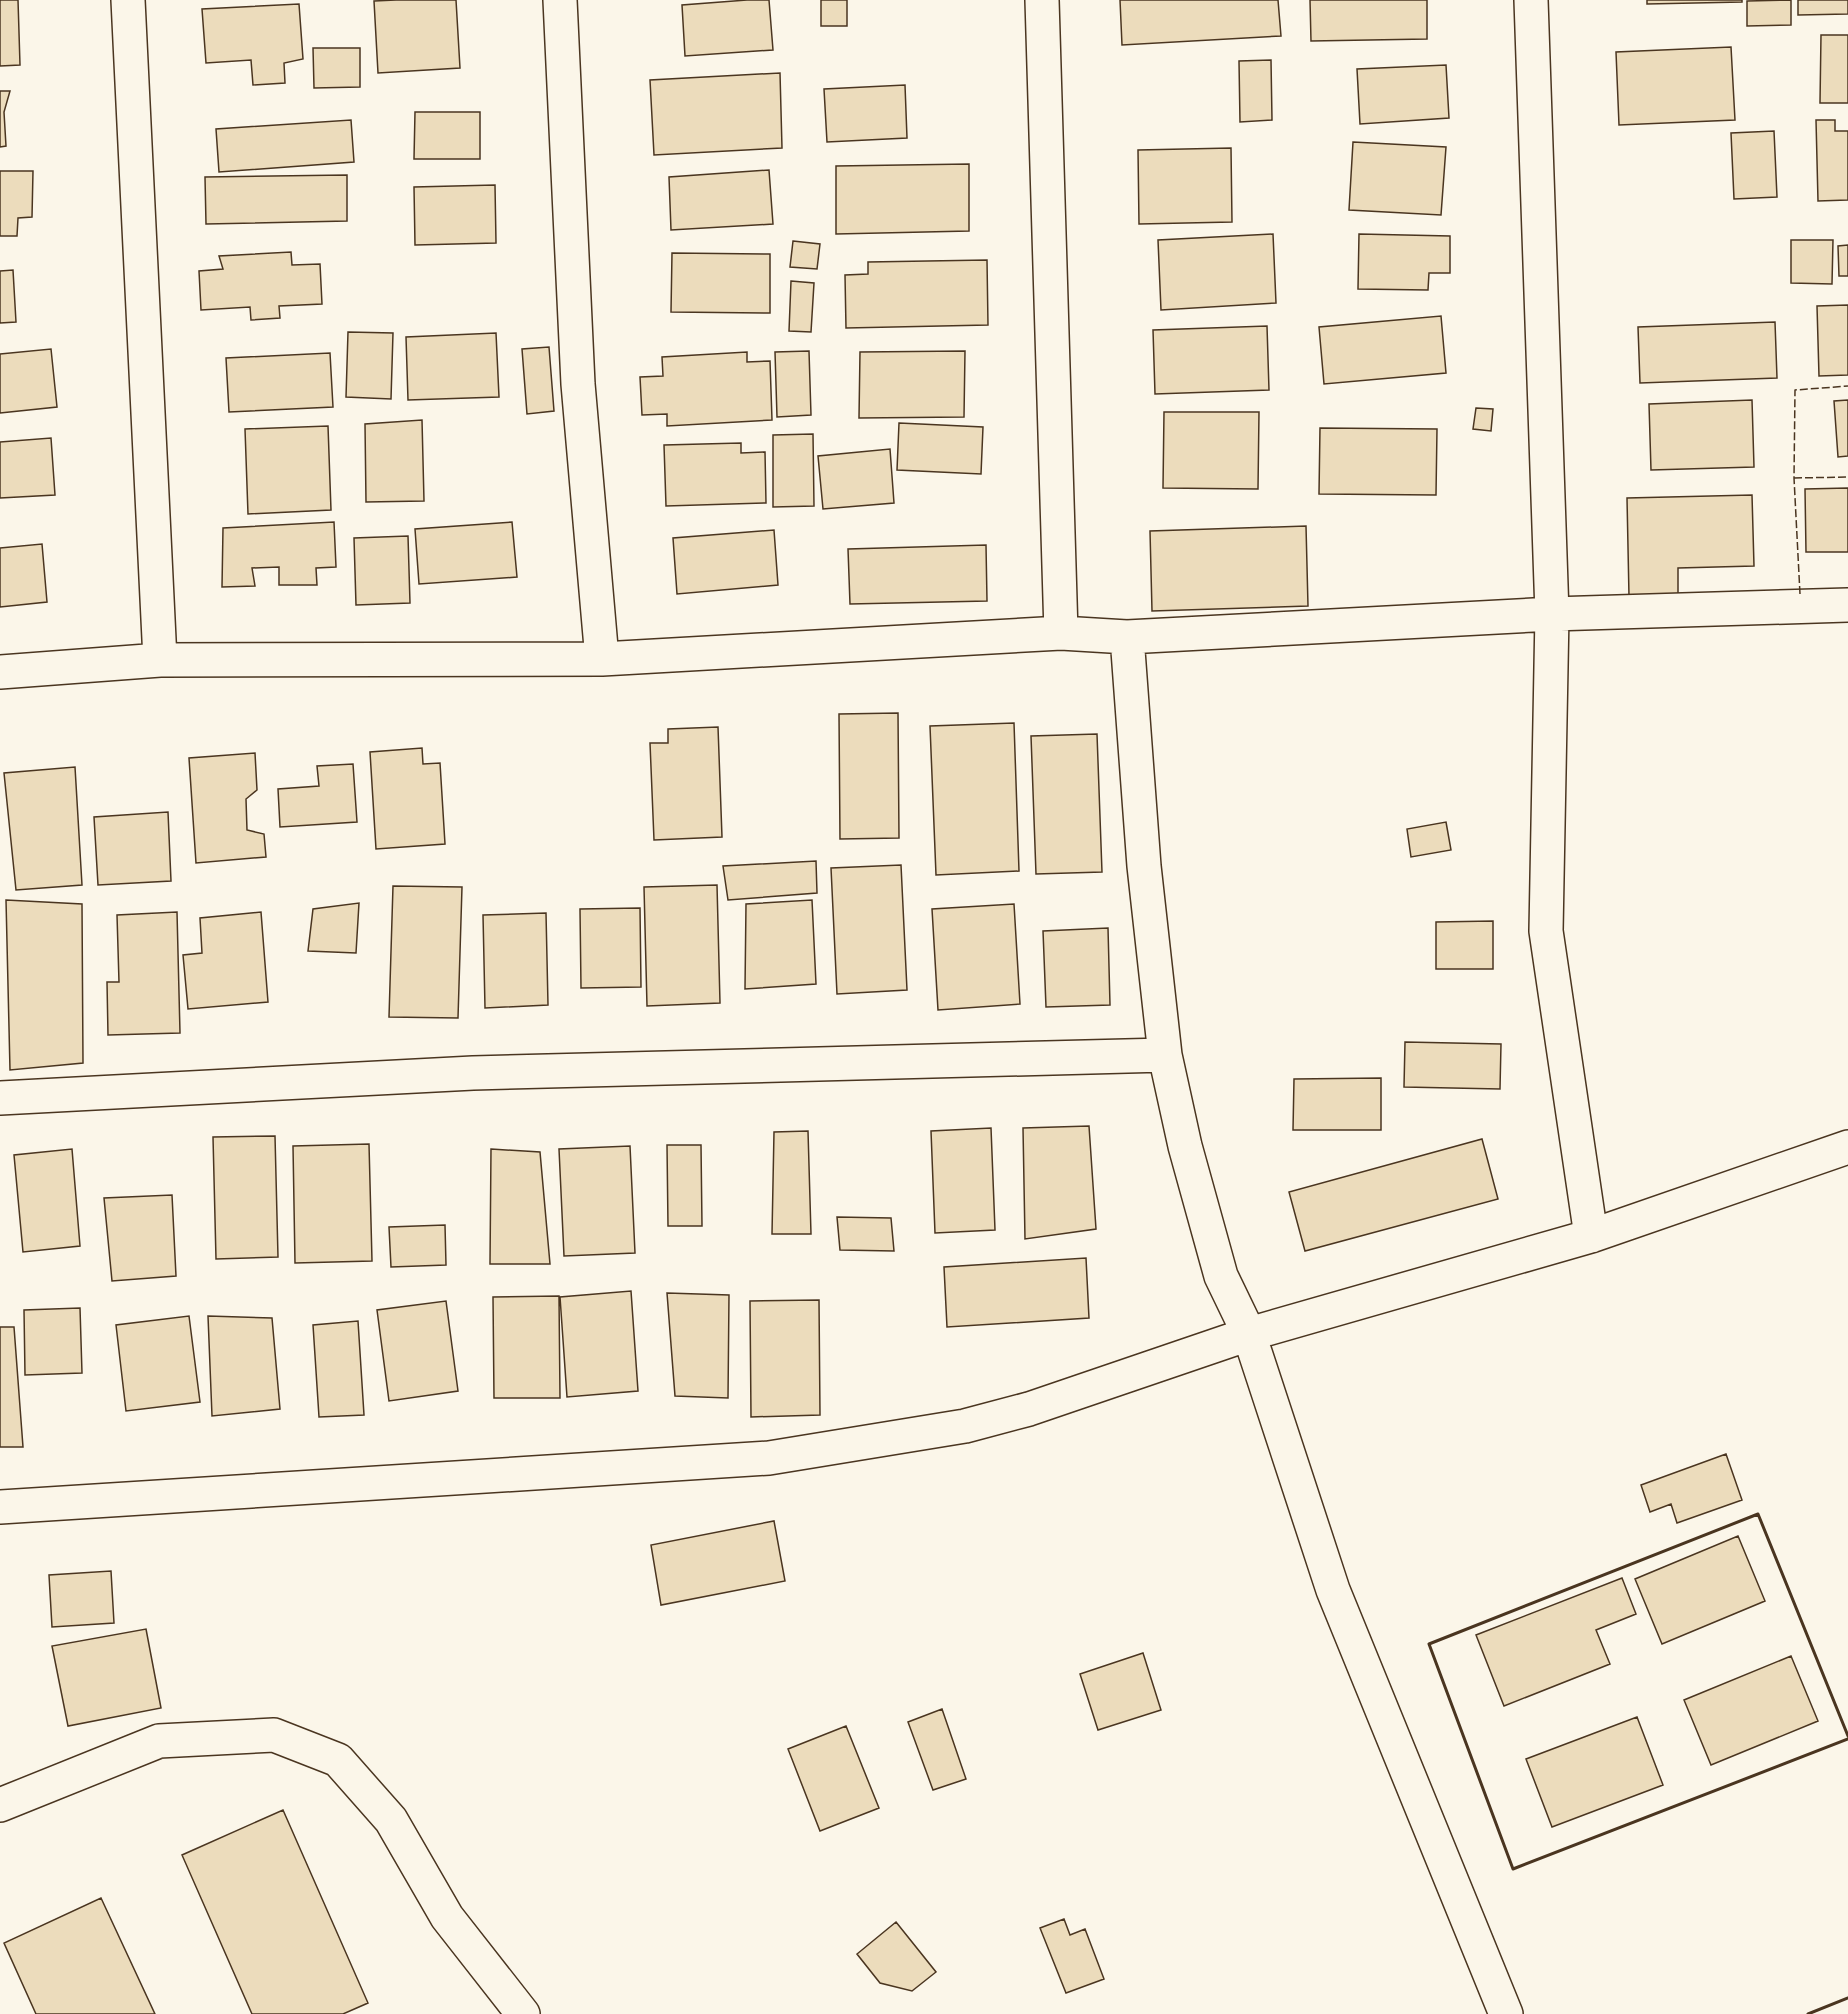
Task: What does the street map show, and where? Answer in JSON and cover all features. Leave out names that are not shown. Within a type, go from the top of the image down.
[{"type":"street","points":[[128,0],[160,660]]},
{"type":"street","points":[[560,0],[578,384],[602,659]]},
{"type":"street","points":[[1042,0],[1061,633]]},
{"type":"street","points":[[1531,0],[1552,614],[1546,931],[1591,1236]]},
{"type":"street","points":[[0,672],[160,660],[602,659],[1061,633],[1127,637],[1552,614],[1848,605]]},
{"type":"street","points":[[1127,637],[1144,866],[1166,1054],[1185,1146],[1221,1276],[1249,1335],[1333,1590],[1506,2014]]},
{"type":"street","points":[[0,1098],[473,1073],[1166,1054]]},
{"type":"street","points":[[0,1507],[770,1458],[965,1426],[1019,1412],[1249,1335],[1591,1236],[1848,1147]]},
{"type":"street","points":[[0,1805],[159,1741],[274,1735],[338,1760],[391,1820],[447,1917],[523,2014]]},
{"type":"building","points":[[0,0],[18,0],[20,65],[0,66]]},
{"type":"building","points":[[456,0],[460,68],[378,73],[374,1]]},
{"type":"building","points":[[769,0],[773,50],[685,56],[682,5]]},
{"type":"building","points":[[821,0],[847,0],[847,26],[821,26]]},
{"type":"building","points":[[1120,0],[1278,0],[1281,36],[1122,45]]},
{"type":"building","points":[[1310,0],[1427,0],[1427,39],[1311,41]]},
{"type":"building","points":[[1647,0],[1742,0],[1742,2],[1647,4]]},
{"type":"building","points":[[1791,0],[1791,25],[1747,26],[1747,1]]},
{"type":"building","points":[[1798,0],[1848,0],[1848,14],[1798,15]]},
{"type":"building","points":[[299,4],[303,59],[284,63],[285,83],[253,85],[251,60],[206,63],[202,9]]},
{"type":"building","points":[[1821,35],[1848,35],[1848,103],[1820,103]]},
{"type":"building","points":[[1731,47],[1735,120],[1619,125],[1616,52]]},
{"type":"building","points":[[313,48],[360,48],[360,87],[314,88]]},
{"type":"building","points":[[1271,60],[1272,120],[1240,122],[1239,61]]},
{"type":"building","points":[[1446,65],[1449,118],[1360,124],[1357,69]]},
{"type":"building","points":[[780,73],[782,148],[654,155],[650,80]]},
{"type":"building","points":[[905,85],[907,138],[827,142],[824,89]]},
{"type":"building","points":[[0,91],[10,91],[4,112],[6,146],[0,147]]},
{"type":"building","points":[[415,112],[480,112],[480,159],[414,159]]},
{"type":"building","points":[[351,120],[354,162],[219,172],[216,129]]},
{"type":"building","points":[[1816,120],[1835,120],[1835,131],[1848,131],[1848,200],[1818,201]]},
{"type":"building","points":[[1774,131],[1777,197],[1734,199],[1731,133]]},
{"type":"building","points":[[1353,142],[1446,147],[1441,215],[1349,210]]},
{"type":"building","points":[[1231,148],[1232,222],[1139,224],[1138,150]]},
{"type":"building","points":[[969,164],[969,231],[836,234],[836,166]]},
{"type":"building","points":[[769,170],[773,224],[671,230],[669,177]]},
{"type":"building","points":[[0,171],[33,171],[32,217],[18,218],[17,236],[0,236]]},
{"type":"building","points":[[347,175],[347,221],[206,224],[205,177]]},
{"type":"building","points":[[495,185],[496,243],[415,245],[414,187]]},
{"type":"building","points":[[1273,234],[1276,303],[1161,310],[1158,240]]},
{"type":"building","points":[[1359,234],[1450,236],[1450,273],[1429,273],[1428,290],[1358,289]]},
{"type":"building","points":[[1791,240],[1833,240],[1832,284],[1791,283]]},
{"type":"building","points":[[793,241],[820,244],[817,269],[790,267]]},
{"type":"building","points":[[1848,245],[1848,276],[1839,276],[1838,246]]},
{"type":"building","points":[[291,252],[292,265],[320,264],[322,304],[279,306],[280,318],[251,320],[250,307],[201,310],[199,271],[223,269],[219,256]]},
{"type":"building","points":[[672,253],[770,254],[770,313],[671,312]]},
{"type":"building","points":[[987,260],[988,325],[846,328],[845,275],[868,274],[868,262]]},
{"type":"building","points":[[13,270],[16,322],[0,323],[0,271]]},
{"type":"building","points":[[791,281],[814,283],[811,332],[789,331]]},
{"type":"building","points":[[1848,305],[1848,375],[1819,376],[1817,306]]},
{"type":"building","points":[[1441,316],[1446,373],[1324,384],[1319,327]]},
{"type":"building","points":[[1775,322],[1777,378],[1640,383],[1638,327]]},
{"type":"building","points":[[1267,326],[1269,390],[1155,394],[1153,330]]},
{"type":"building","points":[[348,332],[393,333],[391,399],[346,397]]},
{"type":"building","points":[[496,333],[499,397],[408,400],[406,337]]},
{"type":"building","points":[[549,347],[554,411],[527,414],[522,349]]},
{"type":"building","points":[[51,349],[57,407],[0,413],[0,354]]},
{"type":"building","points":[[809,351],[811,415],[777,417],[775,352]]},
{"type":"building","points":[[965,351],[964,417],[859,418],[860,352]]},
{"type":"building","points":[[747,352],[747,362],[770,361],[772,420],[667,426],[667,414],[642,415],[640,377],[663,376],[662,357]]},
{"type":"building","points":[[330,353],[333,407],[229,412],[226,358]]},
{"type":"building","points":[[1752,400],[1754,467],[1651,470],[1649,404]]},
{"type":"building","points":[[1848,400],[1848,456],[1838,457],[1834,401]]},
{"type":"building","points":[[1476,408],[1493,409],[1491,431],[1473,429]]},
{"type":"building","points":[[1164,412],[1259,412],[1258,489],[1163,488]]},
{"type":"building","points":[[422,420],[424,501],[366,502],[365,424]]},
{"type":"building","points":[[899,423],[983,427],[981,474],[897,470]]},
{"type":"building","points":[[328,426],[331,510],[248,514],[245,429]]},
{"type":"building","points":[[1320,428],[1437,429],[1436,495],[1319,494]]},
{"type":"building","points":[[813,434],[814,506],[773,507],[773,435]]},
{"type":"building","points":[[51,438],[55,495],[0,498],[0,442]]},
{"type":"building","points":[[741,443],[741,453],[765,452],[766,503],[666,506],[664,445]]},
{"type":"building","points":[[890,449],[894,503],[823,509],[818,456]]},
{"type":"building","points":[[1848,488],[1848,552],[1806,552],[1805,489]]},
{"type":"building","points":[[1752,495],[1754,566],[1678,568],[1678,595],[1629,596],[1627,498]]},
{"type":"building","points":[[334,522],[336,567],[316,568],[317,585],[279,585],[279,567],[252,568],[255,586],[222,587],[223,528]]},
{"type":"building","points":[[512,522],[517,577],[419,584],[415,529]]},
{"type":"building","points":[[1306,526],[1308,606],[1152,611],[1150,531]]},
{"type":"building","points":[[774,530],[778,585],[677,594],[673,538]]},
{"type":"building","points":[[408,536],[410,603],[356,605],[354,538]]},
{"type":"building","points":[[42,544],[47,602],[0,607],[0,548]]},
{"type":"building","points":[[986,545],[987,601],[850,604],[848,549]]},
{"type":"building","points":[[898,713],[899,838],[840,839],[839,714]]},
{"type":"building","points":[[1014,723],[1019,871],[936,875],[930,726]]},
{"type":"building","points":[[718,727],[722,837],[654,840],[650,743],[668,743],[668,729]]},
{"type":"building","points":[[1097,734],[1102,872],[1036,874],[1031,736]]},
{"type":"building","points":[[422,748],[423,764],[440,763],[445,844],[376,849],[370,752]]},
{"type":"building","points":[[255,753],[257,790],[246,799],[247,830],[264,834],[266,857],[196,863],[189,758]]},
{"type":"building","points":[[353,764],[357,822],[280,827],[278,789],[319,786],[317,766]]},
{"type":"building","points":[[75,767],[82,885],[16,890],[4,773]]},
{"type":"building","points":[[168,812],[171,881],[98,885],[94,817]]},
{"type":"building","points":[[1446,822],[1451,850],[1411,857],[1407,829]]},
{"type":"building","points":[[816,861],[817,893],[728,900],[723,866]]},
{"type":"building","points":[[901,865],[907,990],[837,994],[831,868]]},
{"type":"building","points":[[717,885],[720,1003],[647,1006],[644,887]]},
{"type":"building","points":[[393,886],[462,887],[458,1018],[389,1017]]},
{"type":"building","points":[[6,900],[82,904],[83,1063],[10,1070]]},
{"type":"building","points":[[812,900],[816,984],[745,989],[746,904]]},
{"type":"building","points":[[359,903],[356,953],[308,951],[313,909]]},
{"type":"building","points":[[1014,904],[1020,1004],[938,1010],[932,909]]},
{"type":"building","points":[[640,908],[641,987],[581,988],[580,909]]},
{"type":"building","points":[[177,912],[180,1033],[108,1035],[107,982],[119,982],[117,915]]},
{"type":"building","points":[[261,912],[268,1002],[188,1009],[183,955],[202,953],[200,918]]},
{"type":"building","points":[[546,913],[548,1005],[485,1008],[483,915]]},
{"type":"building","points":[[1493,921],[1493,969],[1436,969],[1436,922]]},
{"type":"building","points":[[1108,928],[1110,1005],[1046,1007],[1043,931]]},
{"type":"building","points":[[1405,1042],[1501,1044],[1500,1089],[1404,1087]]},
{"type":"building","points":[[1381,1078],[1381,1130],[1293,1130],[1294,1079]]},
{"type":"building","points":[[1089,1126],[1096,1229],[1025,1239],[1023,1128]]},
{"type":"building","points":[[991,1128],[995,1230],[935,1233],[931,1131]]},
{"type":"building","points":[[808,1131],[811,1234],[772,1234],[774,1132]]},
{"type":"building","points":[[275,1136],[278,1257],[216,1259],[213,1137]]},
{"type":"building","points":[[1482,1139],[1498,1199],[1305,1251],[1289,1192]]},
{"type":"building","points":[[369,1144],[372,1261],[295,1263],[293,1146]]},
{"type":"building","points":[[667,1145],[701,1145],[702,1226],[668,1226]]},
{"type":"building","points":[[630,1146],[635,1253],[564,1256],[559,1149]]},
{"type":"building","points":[[72,1149],[80,1246],[23,1252],[14,1155]]},
{"type":"building","points":[[491,1149],[540,1152],[550,1264],[490,1264]]},
{"type":"building","points":[[172,1195],[176,1276],[112,1281],[104,1198]]},
{"type":"building","points":[[837,1217],[891,1218],[894,1251],[840,1250]]},
{"type":"building","points":[[445,1225],[446,1265],[391,1267],[389,1227]]},
{"type":"building","points":[[1086,1258],[1089,1318],[947,1327],[944,1267]]},
{"type":"building","points":[[631,1291],[638,1391],[567,1397],[560,1297]]},
{"type":"building","points":[[667,1293],[729,1295],[728,1398],[675,1396]]},
{"type":"building","points":[[559,1296],[560,1398],[494,1398],[493,1297]]},
{"type":"building","points":[[819,1300],[820,1415],[751,1417],[750,1301]]},
{"type":"building","points":[[446,1301],[458,1391],[389,1401],[377,1310]]},
{"type":"building","points":[[80,1308],[82,1373],[25,1375],[24,1310]]},
{"type":"building","points":[[189,1316],[200,1402],[126,1411],[116,1325]]},
{"type":"building","points":[[208,1316],[272,1318],[280,1409],[212,1416]]},
{"type":"building","points":[[358,1321],[364,1415],[319,1417],[313,1325]]},
{"type":"building","points":[[0,1327],[14,1327],[23,1447],[0,1447]]},
{"type":"building","points":[[1726,1454],[1742,1500],[1677,1523],[1671,1504],[1650,1512],[1641,1485]]},
{"type":"building","points":[[774,1521],[785,1581],[661,1605],[651,1545]]},
{"type":"building","points":[[1738,1536],[1765,1601],[1662,1644],[1635,1579]]},
{"type":"building","points":[[111,1571],[114,1623],[52,1627],[49,1575]]},
{"type":"building","points":[[1622,1578],[1636,1614],[1596,1630],[1610,1664],[1504,1706],[1476,1635]]},
{"type":"building","points":[[146,1629],[161,1708],[68,1726],[52,1646]]},
{"type":"building","points":[[1143,1653],[1161,1710],[1098,1730],[1080,1674]]},
{"type":"building","points":[[1791,1656],[1818,1721],[1711,1765],[1684,1700]]},
{"type":"building","points":[[942,1709],[966,1779],[933,1790],[908,1722]]},
{"type":"building","points":[[1637,1717],[1663,1785],[1552,1827],[1526,1759]]},
{"type":"building","points":[[846,1726],[879,1808],[820,1831],[788,1749]]},
{"type":"building","points":[[283,1810],[368,2003],[343,2014],[252,2014],[182,1855]]},
{"type":"building","points":[[101,1898],[155,2014],[36,2014],[4,1943]]},
{"type":"building","points":[[1064,1919],[1070,1935],[1085,1929],[1104,1979],[1066,1993],[1040,1928]]},
{"type":"building","points":[[896,1922],[936,1972],[912,1991],[880,1983],[857,1954]]},
{"type":"fence","points":[[1800,594],[1794,478],[1795,390],[1848,386]]},
{"type":"fence","points":[[1794,478],[1848,477]]},
{"type":"wall","points":[[1848,1736],[1758,1514],[1429,1644],[1513,1869],[1848,1739]]},
{"type":"wall","points":[[1808,2014],[1848,1998]]}]
